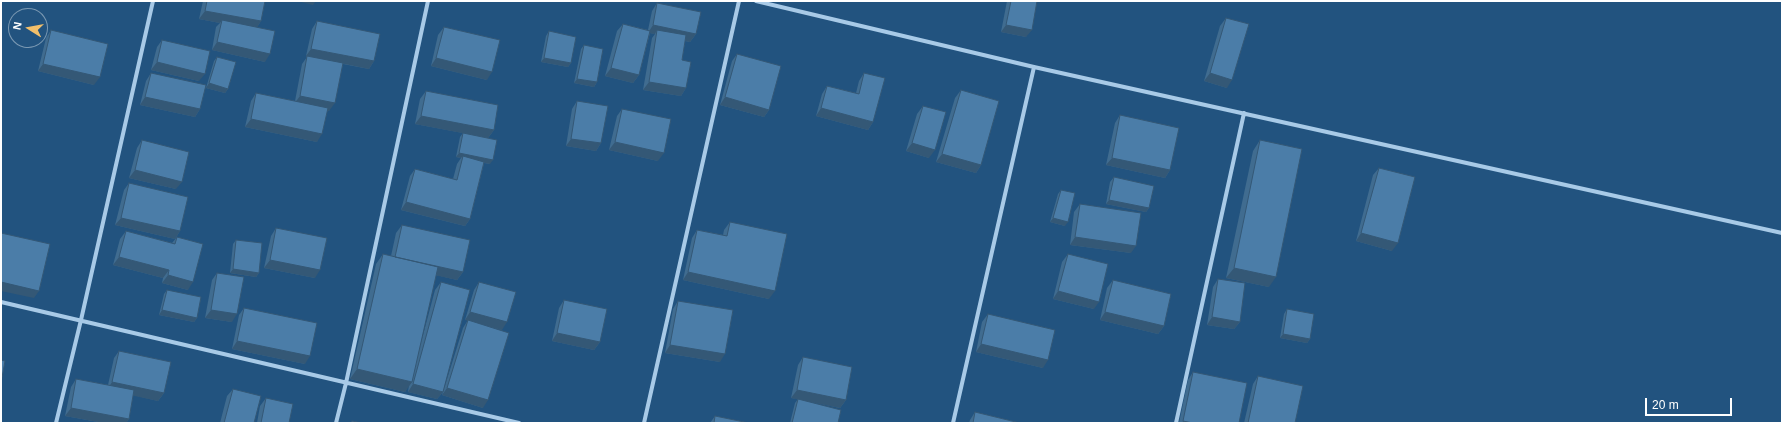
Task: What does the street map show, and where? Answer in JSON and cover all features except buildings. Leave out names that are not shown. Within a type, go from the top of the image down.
[{"type":"street","points":[[56,423],[81,320],[153,1]]},
{"type":"street","points":[[336,423],[346,383],[428,1]]},
{"type":"street","points":[[644,423],[739,1]]},
{"type":"street","points":[[756,1],[1034,67],[1782,234]]},
{"type":"street","points":[[953,423],[1034,67]]},
{"type":"street","points":[[1176,423],[1244,113]]},
{"type":"street","points":[[1,302],[519,423]]}]
